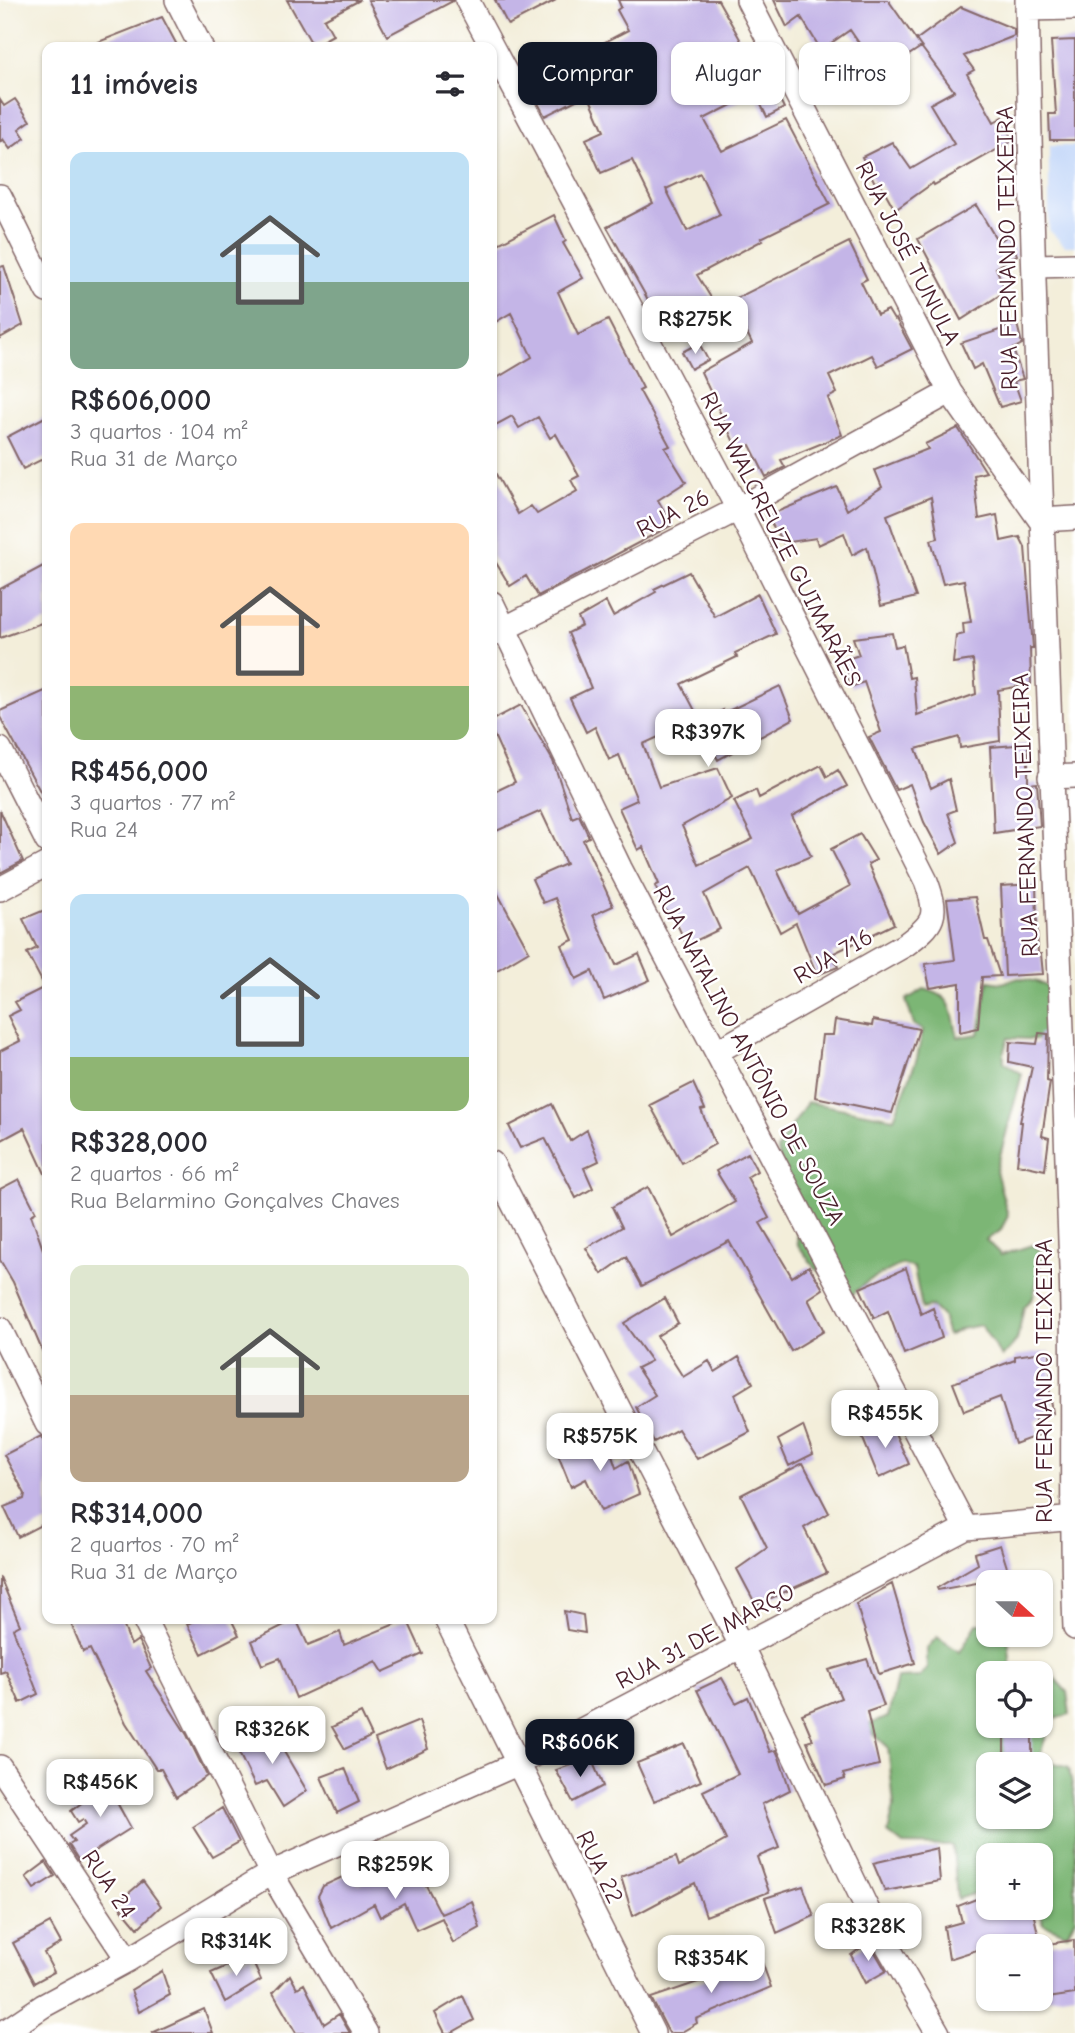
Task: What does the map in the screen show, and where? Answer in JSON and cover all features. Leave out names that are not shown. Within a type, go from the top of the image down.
[{"type":"street","points":[[177,0],[198,42]]},
{"type":"street","name":"RUA WALCREUZE GUIMARÃES","points":[[467,0],[489,42]]},
{"type":"street","name":"RUA JOSÉ TUNULA","points":[[748,0],[950,392],[1040,520]]},
{"type":"street","points":[[1027,4],[1075,8]]},
{"type":"street","name":"RUA FERNANDO TEIXEIRA","points":[[1027,4],[1049,777],[1068,1027],[1073,1273],[1075,1628]]},
{"type":"street","name":"RUA WALCREUZE GUIMARÃES","points":[[497,56],[738,509],[926,881]]},
{"type":"street","points":[[0,196],[42,281]]},
{"type":"street","points":[[1035,266],[1075,265]]},
{"type":"street","name":"RUA 26","points":[[498,632],[738,509],[950,392]]},
{"type":"street","points":[[1040,520],[1075,518]]},
{"type":"street","name":"RUA NATALINO ANTÔNIO DE SOUZA","points":[[498,632],[966,1528]]},
{"type":"street","points":[[0,749],[42,831]]},
{"type":"street","points":[[1049,777],[1075,776]]},
{"type":"street","points":[[0,888],[42,867]]},
{"type":"street","name":"RUA 716","points":[[718,1051],[905,945],[924,931],[933,918],[934,904],[926,881]]},
{"type":"street","points":[[497,1173],[742,1647],[873,1921],[937,2033]]},
{"type":"street","points":[[0,1329],[42,1414]]},
{"type":"street","name":"RUA 31 DE MARÇO","points":[[3,2033],[43,2006],[128,1960],[271,1873],[519,1763],[966,1528],[1073,1518]]},
{"type":"street","points":[[146,1624],[271,1873],[366,2033]]},
{"type":"street","name":"RUA 22","points":[[449,1624],[653,2033]]},
{"type":"street","name":"RUA 24","points":[[0,1767],[128,1960]]},
{"type":"shaded area","points":[[1049,146],[1075,146],[1075,246],[1065,246],[1049,230]]},
{"type":"green space","points":[[1019,978],[1048,987],[1047,1040],[1008,1038],[1004,1051],[1004,1062],[1022,1074],[996,1171],[1008,1216],[1000,1231],[986,1240],[1001,1255],[1032,1245],[1043,1253],[1033,1298],[1024,1307],[1017,1340],[1002,1357],[981,1325],[961,1329],[948,1336],[942,1316],[932,1306],[922,1309],[914,1268],[902,1264],[868,1281],[852,1295],[815,1268],[798,1245],[794,1210],[777,1150],[807,1102],[894,1118],[917,1058],[923,1030],[914,1025],[906,1000],[924,989],[934,992],[950,1005],[958,1037],[979,1034],[988,981],[1002,983]]},
{"type":"green space","points":[[976,1626],[976,1647],[1009,1647],[1010,1661],[976,1661],[976,1738],[1045,1738],[1041,1752],[976,1752],[976,1829],[1053,1829],[1053,1763],[1069,1768],[1075,1800],[1075,1919],[1067,1934],[1043,1924],[1042,1920],[1053,1920],[1053,1843],[976,1843],[976,1892],[957,1899],[953,1846],[903,1845],[888,1833],[894,1806],[888,1747],[865,1726],[888,1717],[897,1678],[920,1677],[927,1668],[927,1648],[937,1637],[960,1652]]},
{"type":"green space","points":[[1053,1676],[1067,1692],[1070,1714],[1053,1719]]},
{"type":"building","points":[[287,0],[360,0],[324,19],[333,35],[320,42],[311,42]]},
{"type":"building","points":[[368,0],[453,0],[453,1],[387,36]]},
{"type":"building","points":[[495,0],[556,0],[508,25]]},
{"type":"building","points":[[618,0],[718,0],[742,42],[671,42],[671,105],[732,105],[704,119],[722,151],[786,120],[830,204],[761,238],[763,240],[697,275],[718,309],[684,330],[669,305],[656,314],[607,227],[653,203],[632,160],[601,173],[586,139],[604,131],[593,105],[657,105],[657,42],[605,42],[628,30],[617,10],[621,7]],"holes":[[[700,173],[720,215],[687,231],[666,189]]]},
{"type":"building","points":[[774,0],[888,0],[921,47],[910,54],[910,42],[858,42],[850,30],[833,42],[816,42],[801,17],[787,27]]},
{"type":"building","points":[[961,7],[1014,29],[1014,36],[964,56],[974,70],[967,74],[994,122],[1003,117],[1012,141],[934,185],[933,183],[895,210],[879,181],[875,183],[862,157],[892,142],[911,169],[954,144],[930,104],[954,91],[916,40]]},
{"type":"building","points":[[162,17],[175,42],[98,42]]},
{"type":"building","points":[[1075,40],[1075,140],[1050,140],[1049,114],[1056,114],[1051,41]]},
{"type":"building","points":[[15,99],[30,121],[19,129],[25,138],[10,149],[3,139],[0,142],[0,100],[4,106]]},
{"type":"building","points":[[539,105],[566,105],[545,116]]},
{"type":"building","points":[[761,105],[782,105],[784,108],[767,117]]},
{"type":"building","points":[[976,205],[998,242],[1009,235],[1017,255],[996,268],[1006,291],[961,320],[918,239]]},
{"type":"building","points":[[554,215],[566,241],[563,243],[583,278],[558,292],[578,335],[608,320],[643,388],[639,390],[670,446],[665,448],[686,482],[658,500],[672,525],[538,596],[526,576],[510,586],[497,564],[497,476],[518,514],[531,506],[537,514],[577,491],[571,480],[579,476],[556,434],[550,438],[538,417],[519,428],[512,416],[497,424],[497,378],[532,357],[511,313],[497,321],[497,244]]},
{"type":"building","points":[[849,242],[867,279],[861,282],[877,315],[888,310],[912,349],[878,366],[872,355],[829,376],[837,393],[828,398],[842,435],[781,460],[785,467],[766,477],[750,445],[738,451],[701,372],[752,343],[731,301]]},
{"type":"building","points":[[4,266],[23,325],[0,338],[0,267]]},
{"type":"building","points":[[1017,324],[1022,344],[1013,349],[1023,379],[1014,381],[1021,401],[1000,407],[982,364],[973,369],[961,343]]},
{"type":"building","points":[[699,343],[708,360],[691,369],[682,352]]},
{"type":"building","points":[[42,419],[42,460],[23,469],[7,437]]},
{"type":"building","points":[[958,428],[986,472],[974,475],[979,519],[997,515],[1001,541],[1020,537],[1025,547],[1033,648],[1030,648],[1031,684],[998,690],[1000,741],[960,748],[959,737],[916,749],[931,788],[949,779],[956,810],[948,813],[958,842],[941,854],[924,822],[910,784],[896,790],[869,737],[881,732],[864,682],[851,687],[844,660],[859,655],[853,638],[892,633],[895,647],[903,645],[909,678],[914,677],[917,715],[976,694],[973,660],[953,663],[956,636],[964,634],[963,623],[971,622],[964,580],[943,584],[931,540],[938,538],[931,497],[887,515],[916,597],[881,606],[867,547],[852,555],[844,533],[818,545],[816,538],[783,543],[767,516],[837,487],[847,510],[882,487],[875,470],[928,449],[925,444]]},
{"type":"building","points":[[42,567],[42,623],[0,638],[0,589]]},
{"type":"building","points":[[689,572],[715,617],[758,594],[776,634],[735,653],[737,657],[681,684],[701,722],[680,732],[678,728],[643,744],[659,787],[718,768],[732,798],[682,826],[699,865],[753,839],[734,801],[756,790],[759,798],[821,765],[827,777],[838,770],[847,786],[792,816],[811,856],[777,870],[798,914],[850,886],[831,849],[860,834],[876,860],[868,864],[894,924],[832,954],[838,967],[817,975],[796,923],[780,932],[750,868],[704,894],[720,929],[687,945],[671,912],[667,914],[655,886],[659,884],[643,847],[638,850],[619,808],[637,800],[619,755],[609,760],[595,727],[586,732],[570,698],[591,688],[568,633],[582,626],[578,618],[606,602],[613,616],[656,592],[654,589]]},
{"type":"building","points":[[780,686],[793,719],[718,760],[700,725],[723,710],[724,713]]},
{"type":"building","points":[[42,692],[42,795],[0,717],[0,711]]},
{"type":"building","points":[[521,705],[553,761],[572,818],[579,815],[589,837],[583,840],[613,906],[593,915],[616,965],[639,954],[650,980],[604,1000],[592,971],[576,979],[562,945],[573,940],[555,898],[543,903],[532,879],[566,864],[541,811],[497,831],[497,791],[515,782],[497,742],[497,717]]},
{"type":"building","points":[[1028,744],[1028,784],[1037,783],[1040,826],[994,833],[990,747]]},
{"type":"building","points":[[0,810],[23,861],[0,873]]},
{"type":"building","points":[[1036,884],[1038,954],[1041,954],[1043,974],[1005,976],[1001,886]]},
{"type":"building","points":[[497,892],[529,951],[497,970]]},
{"type":"building","points":[[975,897],[985,940],[988,940],[1000,976],[982,977],[978,1028],[960,1032],[960,983],[930,988],[925,964],[955,960],[947,899]]},
{"type":"building","points":[[42,911],[42,981],[27,953],[37,948],[23,919]]},
{"type":"building","points":[[42,988],[42,1167],[24,1128],[0,1141],[0,1051],[20,1041],[8,1016],[20,1010],[15,1002]]},
{"type":"building","points":[[835,1020],[872,1026],[873,1020],[919,1029],[892,1113],[815,1097],[822,1035],[833,1035]]},
{"type":"building","points":[[1039,1033],[1048,1034],[1047,1081],[1050,1082],[1042,1136],[1049,1138],[1045,1170],[1017,1164],[1020,1122],[1032,1067],[1009,1062],[1010,1042],[1037,1044]]},
{"type":"building","points":[[693,1083],[705,1109],[701,1110],[715,1144],[682,1163],[650,1105]]},
{"type":"building","points":[[552,1104],[570,1141],[587,1130],[599,1161],[584,1168],[593,1188],[576,1198],[545,1138],[520,1148],[509,1126]]},
{"type":"building","points":[[748,1153],[757,1171],[747,1177],[769,1218],[760,1223],[792,1277],[809,1266],[823,1289],[808,1299],[824,1331],[791,1351],[729,1241],[642,1286],[626,1257],[602,1274],[586,1248],[622,1227],[612,1207],[648,1187],[673,1237],[735,1202],[716,1171]]},
{"type":"building","points":[[19,1179],[36,1212],[31,1215],[42,1247],[42,1350],[13,1282],[0,1260],[0,1189]]},
{"type":"building","points":[[906,1268],[921,1314],[933,1308],[942,1338],[904,1354],[888,1311],[874,1318],[860,1288]]},
{"type":"building","points":[[665,1298],[678,1323],[657,1336],[683,1377],[709,1361],[715,1372],[739,1357],[753,1383],[735,1394],[750,1432],[697,1459],[678,1429],[654,1442],[636,1407],[655,1395],[637,1368],[651,1361],[624,1323]]},
{"type":"building","points":[[1050,1351],[1051,1380],[1048,1381],[1053,1413],[1035,1420],[1039,1435],[1015,1444],[1000,1397],[964,1411],[953,1383],[1015,1360],[1015,1356]]},
{"type":"building","points":[[890,1422],[909,1464],[879,1478],[861,1434]]},
{"type":"building","points":[[803,1426],[813,1454],[789,1466],[778,1440]]},
{"type":"building","points":[[605,1434],[616,1468],[628,1461],[639,1494],[601,1511],[586,1479],[571,1487],[558,1455]]},
{"type":"building","points":[[41,1436],[42,1525],[18,1537],[4,1507],[24,1499],[25,1494],[4,1455]]},
{"type":"building","points":[[803,1463],[829,1513],[804,1528],[827,1573],[756,1605],[737,1569],[767,1548],[741,1495]]},
{"type":"building","points":[[1000,1545],[1008,1570],[976,1570],[976,1583],[938,1590],[937,1588],[978,1564],[975,1553]]},
{"type":"building","points":[[0,1577],[20,1625],[13,1629],[38,1694],[20,1703],[6,1671],[0,1673]]},
{"type":"building","points":[[892,1584],[915,1663],[879,1674],[856,1604]]},
{"type":"building","points":[[564,1611],[583,1615],[585,1633],[567,1630]]},
{"type":"building","points":[[71,1624],[123,1624],[131,1645],[138,1640],[151,1668],[146,1671],[187,1735],[207,1776],[176,1797],[161,1769],[156,1769],[126,1723],[90,1649],[83,1652]]},
{"type":"building","points":[[187,1624],[234,1624],[239,1635],[202,1654]]},
{"type":"building","points":[[286,1624],[298,1624],[308,1645],[340,1632],[344,1645],[395,1624],[409,1624],[423,1654],[383,1672],[376,1661],[296,1698],[280,1658],[262,1665],[252,1641]]},
{"type":"building","points":[[867,1659],[884,1706],[867,1712],[879,1765],[843,1774],[845,1779],[826,1785],[807,1742],[813,1740],[802,1714],[841,1698],[829,1670]]},
{"type":"building","points":[[722,1678],[736,1703],[748,1697],[770,1752],[776,1750],[790,1790],[762,1804],[779,1848],[757,1857],[769,1892],[706,1916],[695,1883],[633,1916],[621,1877],[676,1857],[679,1866],[726,1840],[703,1791],[738,1774],[697,1690]]},
{"type":"building","points":[[361,1713],[372,1736],[345,1749],[332,1727]]},
{"type":"building","points":[[419,1721],[428,1749],[386,1769],[375,1739]]},
{"type":"building","points":[[275,1728],[286,1749],[283,1750],[307,1791],[283,1807],[267,1781],[255,1786],[236,1747]]},
{"type":"building","points":[[1004,1738],[1032,1738],[1032,1752],[1004,1752]]},
{"type":"building","points":[[684,1744],[701,1781],[654,1801],[637,1763]]},
{"type":"building","points":[[591,1758],[603,1786],[573,1802],[556,1770]]},
{"type":"building","points":[[345,1768],[359,1802],[337,1813],[321,1777]]},
{"type":"building","points":[[118,1775],[129,1790],[115,1799],[131,1828],[79,1861],[69,1845],[74,1842],[69,1836],[86,1824],[83,1819],[78,1822],[71,1811]]},
{"type":"building","points":[[222,1808],[239,1842],[212,1857],[193,1827]]},
{"type":"building","points":[[937,1848],[940,1881],[885,1891],[873,1863]]},
{"type":"building","points":[[46,1862],[55,1876],[34,1889],[26,1877]]},
{"type":"building","points":[[415,1864],[441,1914],[472,1901],[480,1928],[453,1943],[442,1918],[416,1930],[404,1903],[380,1917],[374,1904],[331,1928],[318,1896],[323,1886],[353,1872],[359,1884]]},
{"type":"building","points":[[143,1881],[161,1906],[138,1928],[117,1903]]},
{"type":"building","points":[[803,1886],[814,1916],[777,1933],[765,1898]]},
{"type":"building","points":[[976,1899],[976,1920],[1035,1920],[1038,1934],[976,1934],[976,1950],[949,1959],[944,1927],[962,1922],[958,1906]]},
{"type":"building","points":[[50,1923],[61,1943],[44,1953],[54,1972],[34,1983],[13,1943]]},
{"type":"building","points":[[1074,1940],[1075,1994],[1053,1997],[1053,1943]]},
{"type":"building","points":[[869,1942],[886,1971],[865,1983],[851,1955]]},
{"type":"building","points":[[759,1954],[771,1987],[696,2019],[697,2023],[680,2033],[669,2033],[651,1998],[733,1970],[731,1964]]},
{"type":"building","points":[[250,1956],[261,1980],[225,2002],[211,1973]]},
{"type":"building","points":[[162,1971],[170,1995],[139,2012],[131,1990]]},
{"type":"building","points":[[290,1975],[297,1988],[304,1984],[324,2024],[339,2014],[350,2033],[296,2033],[273,1993]]},
{"type":"building","points":[[463,1996],[474,2020],[451,2033],[445,2033],[435,2013]]},
{"type":"building","points":[[204,2009],[213,2033],[152,2033]]}]
